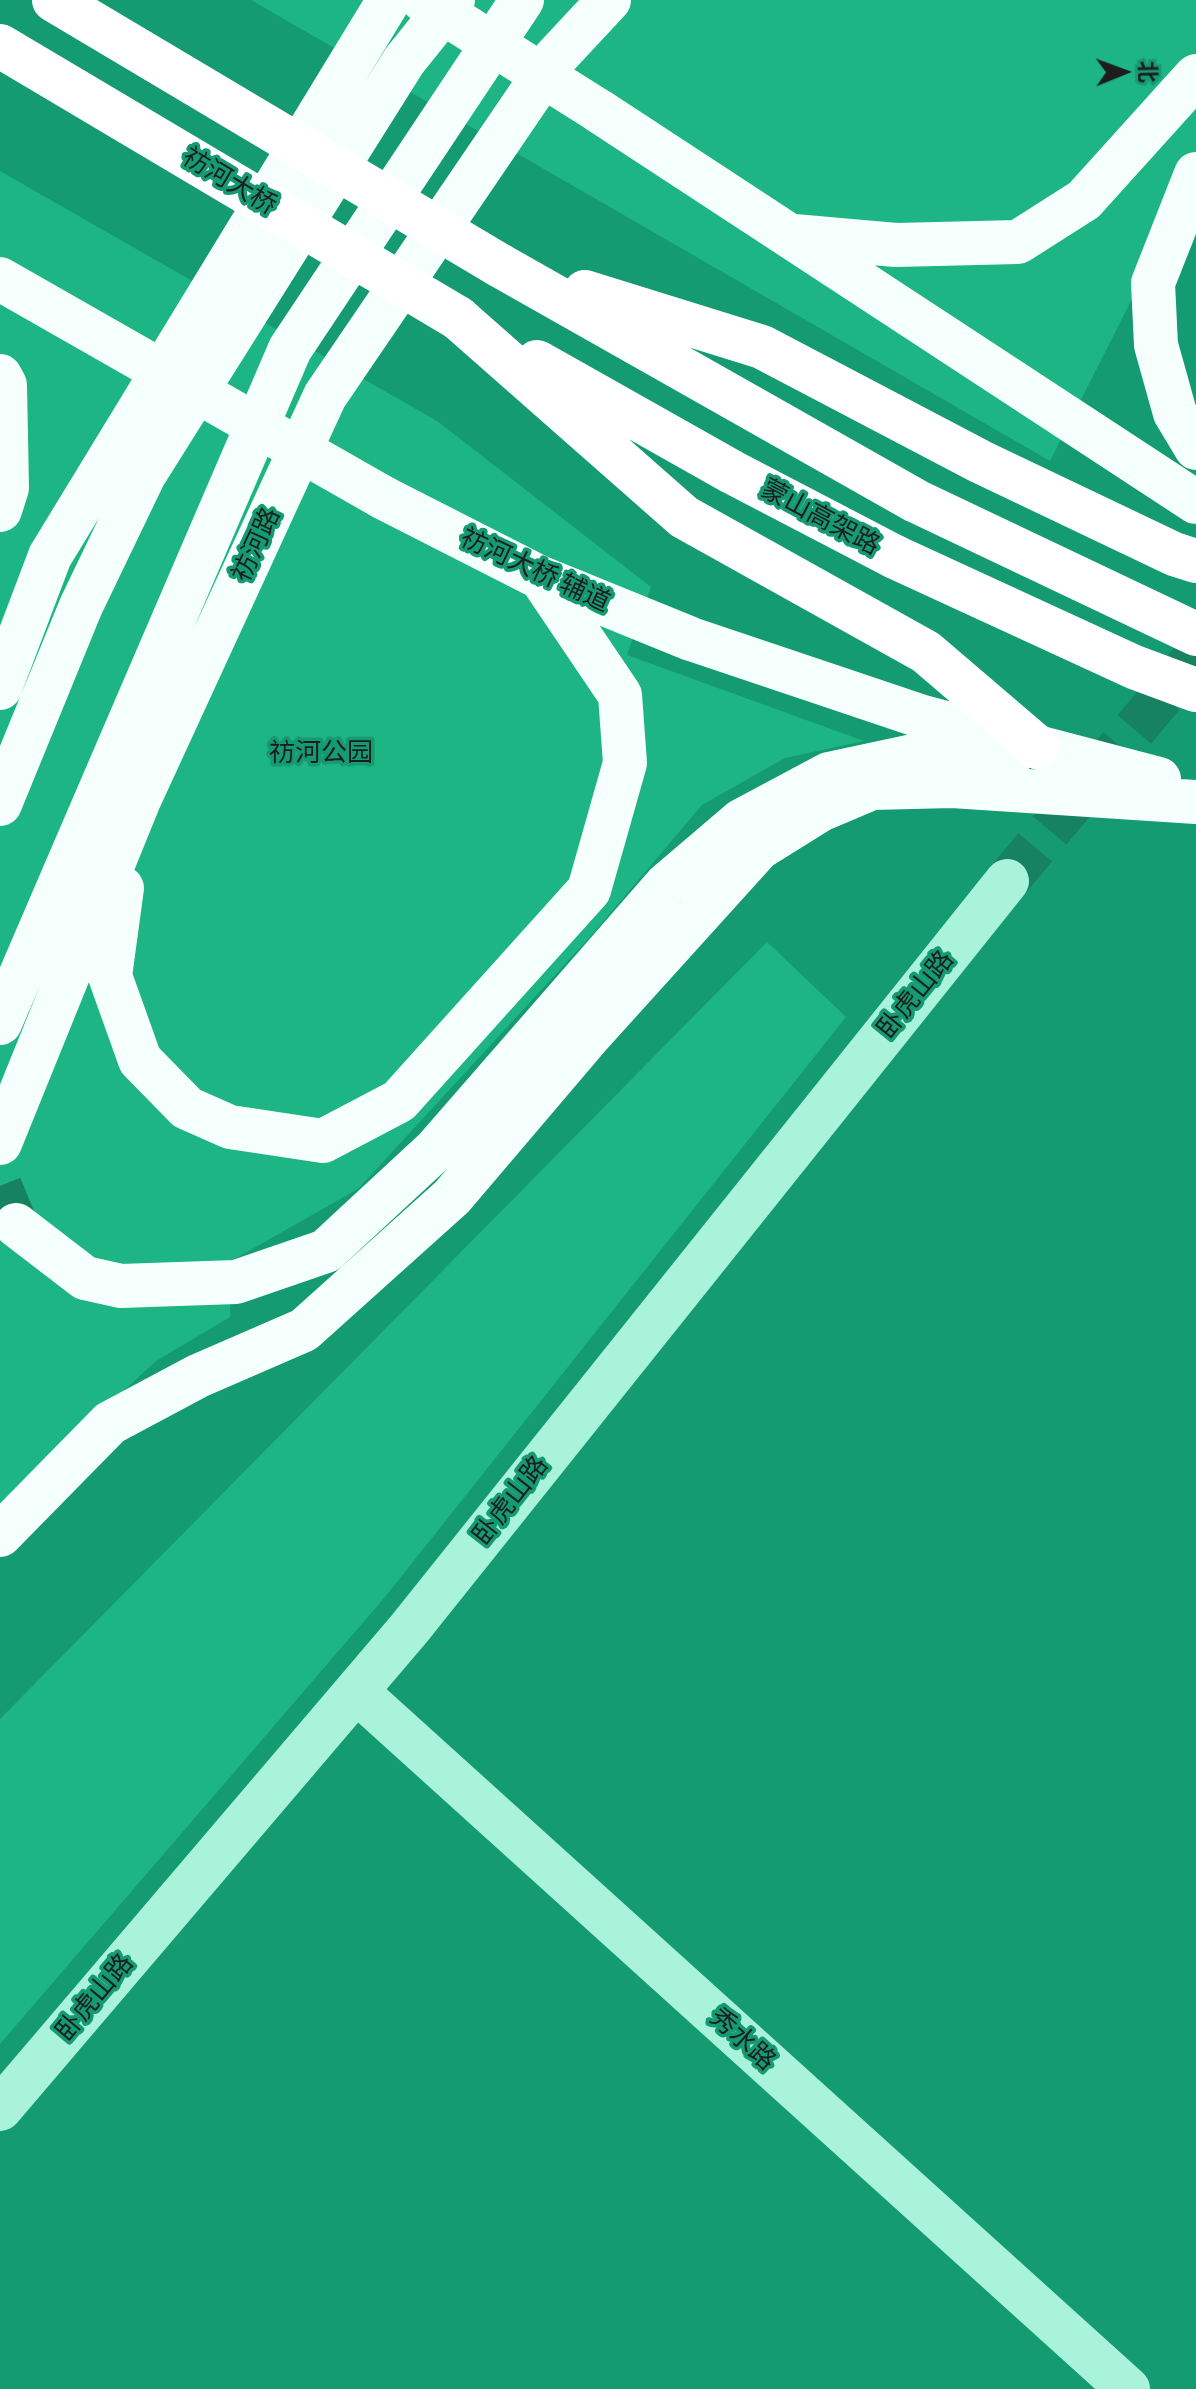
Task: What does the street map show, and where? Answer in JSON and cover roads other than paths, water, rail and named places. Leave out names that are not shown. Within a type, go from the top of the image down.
[{"type":"highway","points":[[54,0],[499,265],[916,501],[1196,634]]},
{"type":"highway","name":"祊河大桥","points":[[0,46],[458,318]]},
{"type":"highway","points":[[499,265],[762,347],[981,462],[1174,554],[1196,561]]},
{"type":"highway","points":[[458,318],[684,517],[926,652],[1037,747]]},
{"type":"highway","name":"蒙山高架路","points":[[458,318],[732,472],[895,557],[1134,667],[1196,690]]},
{"type":"main road","points":[[0,688],[50,556],[389,0]]},
{"type":"main road","points":[[423,0],[790,235],[1196,502]]},
{"type":"main road","points":[[0,804],[81,606],[144,475],[404,61],[453,0]]},
{"type":"main road","name":"祊河路","points":[[0,1023],[290,349],[522,0]]},
{"type":"main road","name":"祊河路","points":[[0,1143],[139,800],[325,396],[555,58],[609,0]]},
{"type":"main road","points":[[790,235],[896,245],[1018,242],[1084,200],[1196,76]]},
{"type":"main road","points":[[1196,174],[1153,283],[1156,345],[1175,413],[1196,448]]},
{"type":"main road","points":[[1153,283],[1196,233]]},
{"type":"main road","name":"祊河大桥 辅道","points":[[0,279],[384,498],[541,578],[705,644],[923,717],[1111,768]]},
{"type":"main road","points":[[0,376],[5,385],[7,488],[0,510]]},
{"type":"main road","points":[[139,800],[110,976],[140,1060],[187,1108],[230,1127],[323,1141],[399,1101],[589,890],[625,763],[620,695],[541,578]]},
{"type":"main road","points":[[16,1225],[85,1278],[121,1286],[236,1282],[326,1251],[435,1150],[666,885],[741,821],[829,774],[927,753],[1111,768],[1196,787]]},
{"type":"main road","points":[[0,1535],[110,1423],[198,1376],[304,1330],[452,1197],[589,1036],[759,848],[820,810],[872,788],[952,786],[1196,802]]},
{"type":"street","name":"卧虎山路","points":[[0,2109],[409,1629],[1007,881]]},
{"type":"street","name":"秀水路","points":[[356,1691],[1128,2389]]},
{"type":"tunnel","points":[[1007,881],[1196,656]]},
{"type":"tunnel","points":[[0,1186],[16,1225]]},
{"type":"park label","name":"祊河公园","points":[[321,754]]}]
